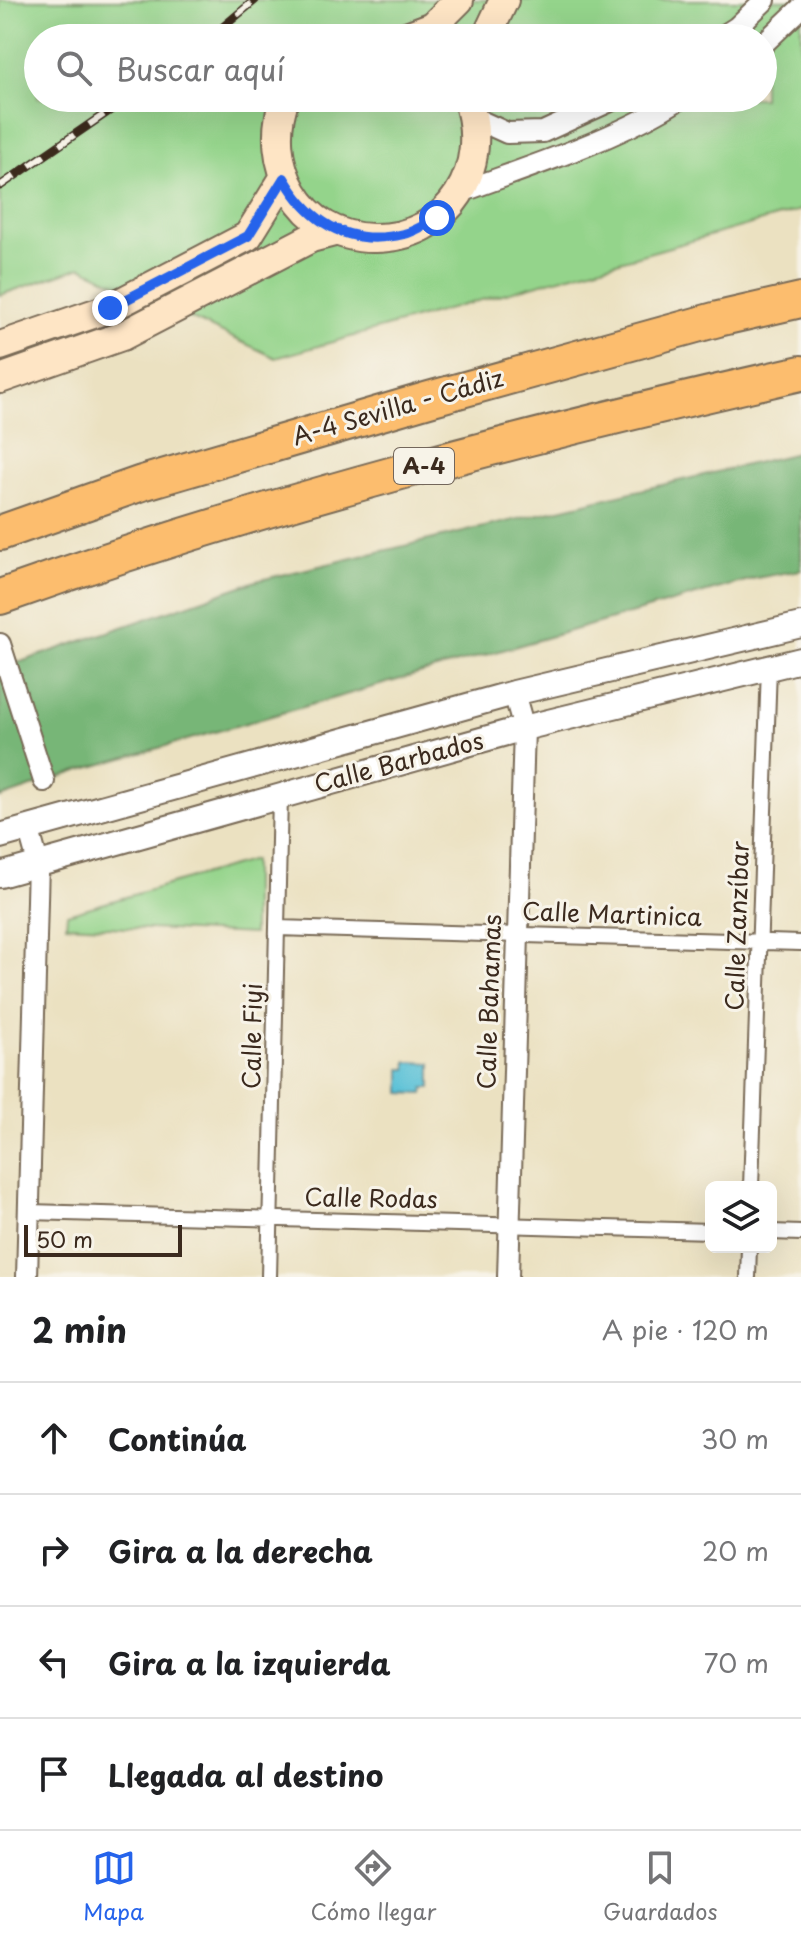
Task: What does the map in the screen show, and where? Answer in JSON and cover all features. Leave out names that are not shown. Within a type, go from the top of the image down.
[{"type":"highway","name":"A-4 Sevilla - Cádiz","points":[[0,533],[142,483],[429,399],[718,319],[801,300]]},
{"type":"highway","name":"A-4","points":[[0,597],[294,502],[663,404],[801,373]]},
{"type":"main road","points":[[435,24],[459,0]]},
{"type":"main road","points":[[493,24],[504,0]]},
{"type":"main road","points":[[280,112],[276,148],[284,178],[297,200],[316,218],[338,231],[372,239],[407,234],[437,218],[461,192],[472,169],[476,144],[471,112]]},
{"type":"main road","points":[[0,346],[110,308],[248,236],[284,178]]},
{"type":"main road","points":[[0,379],[122,336],[311,238],[338,231]]},
{"type":"street","points":[[740,24],[765,0]]},
{"type":"street","points":[[777,31],[801,8]]},
{"type":"street","points":[[476,112],[507,133],[543,132],[587,112]]},
{"type":"street","points":[[461,192],[556,157],[659,112]]},
{"type":"street","name":"Calle Barbados","points":[[0,836],[514,693],[801,625]]},
{"type":"street","points":[[0,644],[44,781]]},
{"type":"street","name":"Calle Barbados","points":[[0,875],[524,728],[801,660]]},
{"type":"street","name":"Calle Zanzíbar","points":[[751,1181],[769,667]]},
{"type":"street","name":"Calle Bahamas","points":[[508,1277],[524,728],[514,693]]},
{"type":"street","name":"Calle Fiyi","points":[[269,1277],[280,796]]},
{"type":"street","points":[[27,1277],[38,863],[28,827]]},
{"type":"street","name":"Calle Martinica","points":[[277,928],[801,943]]},
{"type":"street","name":"Calle Rodas","points":[[29,1212],[705,1231]]},
{"type":"street","points":[[777,1232],[801,1233]]},
{"type":"street","points":[[748,1277],[749,1253]]},
{"type":"green space","points":[[0,0],[801,0],[801,210],[276,358],[81,267],[0,295]]},
{"type":"green space","points":[[801,452],[801,570],[756,578],[78,771],[0,798],[0,669],[256,581]]},
{"type":"green space","points":[[253,860],[253,934],[66,925],[67,914]]},
{"type":"water","points":[[407,1062],[431,1063],[431,1088],[424,1088],[423,1094],[401,1093],[401,1069],[407,1069]]},
{"type":"railway","points":[[227,24],[255,0]]},
{"type":"railway","points":[[0,186],[108,112]]},
{"type":"route","points":[[110,308],[248,236],[284,178],[297,200],[316,218],[338,231],[372,239],[407,234],[437,218]]}]
